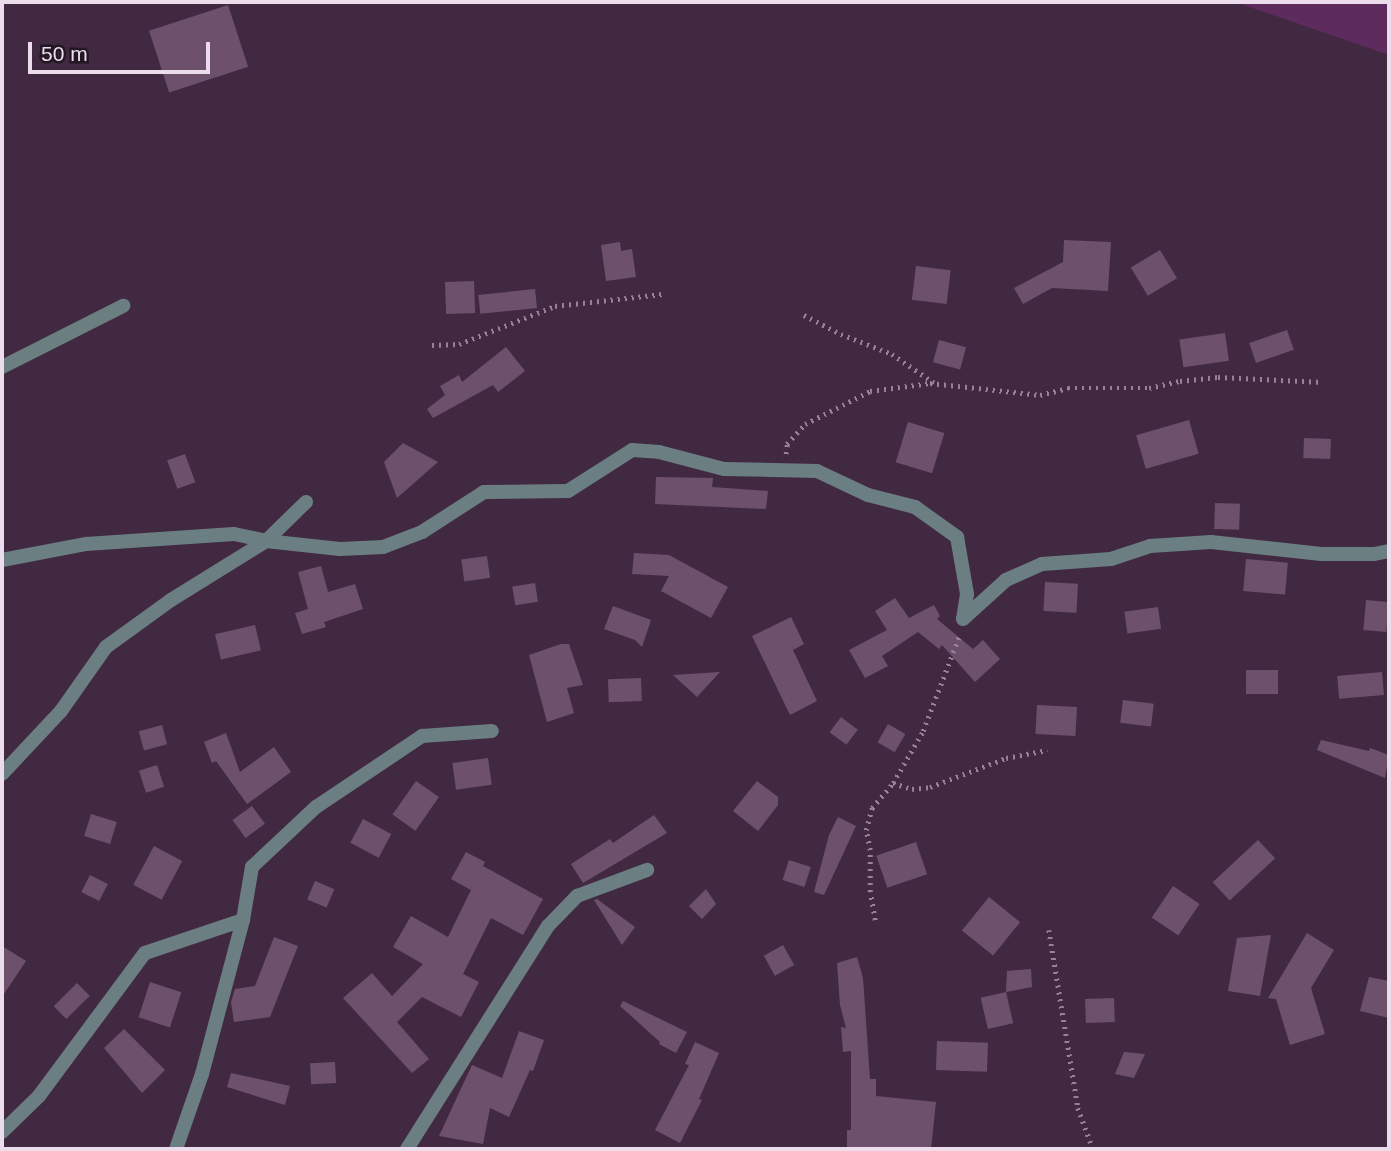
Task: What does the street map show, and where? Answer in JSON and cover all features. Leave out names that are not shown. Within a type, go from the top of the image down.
[{"type":"street","points":[[2,367],[123,306]]},
{"type":"street","points":[[2,561],[86,544],[234,534],[265,541],[340,549],[383,547],[422,532],[484,492],[568,491],[632,450],[659,452],[724,469],[785,468],[817,471],[868,495],[915,507],[957,537],[967,594],[963,619]]},
{"type":"street","points":[[2,774],[61,711],[106,647],[171,600],[265,541],[306,502]]},
{"type":"street","points":[[963,619],[1006,580],[1042,564],[1111,559],[1150,546],[1211,542],[1321,554],[1374,554],[1389,551]]},
{"type":"street","points":[[176,1149],[202,1074],[243,920],[251,867],[316,807],[422,736],[492,731]]},
{"type":"street","points":[[407,1149],[548,926],[577,896],[647,870]]},
{"type":"street","points":[[2,1132],[39,1096],[145,953],[243,920]]},
{"type":"path","points":[[432,345],[459,344],[555,306],[611,297],[662,294]]},
{"type":"path","points":[[804,315],[841,334],[892,354],[917,368],[936,384]]},
{"type":"path","points":[[785,468],[787,444],[804,424],[870,391],[936,384],[1040,395],[1068,388],[1149,388],[1218,377],[1323,382]]},
{"type":"path","points":[[875,920],[870,892],[866,830],[872,808],[893,783],[933,710],[963,619]]},
{"type":"path","points":[[893,783],[912,789],[930,787],[1006,758],[1047,750]]},
{"type":"path","points":[[1049,930],[1072,1056],[1078,1108],[1093,1149]]},
{"type":"path","points":[[1060,1149],[1077,1149]]},
{"type":"shaded area","points":[[1235,2],[1389,2],[1389,55]]},
{"type":"building","points":[[228,5],[248,67],[169,92],[149,31]]},
{"type":"building","points":[[1064,240],[1111,242],[1108,291],[1052,288],[1023,304],[1014,288],[1063,262]]},
{"type":"building","points":[[620,242],[621,251],[632,249],[636,277],[606,281],[601,245]]},
{"type":"building","points":[[1160,250],[1177,278],[1148,296],[1131,268]]},
{"type":"building","points":[[916,266],[951,270],[947,304],[912,300]]},
{"type":"building","points":[[474,281],[475,313],[446,314],[445,282]]},
{"type":"building","points":[[535,289],[537,308],[480,314],[478,295]]},
{"type":"building","points":[[1287,330],[1294,350],[1256,363],[1249,343]]},
{"type":"building","points":[[1225,333],[1229,361],[1183,367],[1179,339]]},
{"type":"building","points":[[939,340],[966,347],[960,369],[933,362]]},
{"type":"building","points":[[506,347],[525,371],[498,392],[493,385],[433,418],[427,409],[445,395],[440,386],[459,375],[462,382]]},
{"type":"building","points":[[1189,420],[1199,454],[1146,469],[1136,435]]},
{"type":"building","points":[[908,422],[944,433],[932,473],[896,462]]},
{"type":"building","points":[[1304,438],[1331,439],[1330,459],[1303,458]]},
{"type":"building","points":[[403,443],[438,462],[397,498],[384,462]]},
{"type":"building","points":[[185,454],[195,482],[177,489],[167,460]]},
{"type":"building","points":[[656,477],[713,478],[712,487],[768,491],[766,509],[655,504]]},
{"type":"building","points":[[1215,503],[1240,504],[1239,530],[1214,529]]},
{"type":"building","points":[[634,553],[669,555],[728,587],[711,618],[661,591],[669,576],[632,574]]},
{"type":"building","points":[[487,556],[490,578],[464,581],[461,560]]},
{"type":"building","points":[[1246,559],[1288,563],[1285,595],[1243,591]]},
{"type":"building","points":[[321,566],[328,592],[355,584],[363,609],[324,622],[326,627],[302,634],[295,613],[308,609],[298,572]]},
{"type":"building","points":[[1045,582],[1078,584],[1076,613],[1043,611]]},
{"type":"building","points":[[535,583],[538,602],[515,605],[512,587]]},
{"type":"building","points":[[895,598],[909,618],[934,605],[940,616],[937,619],[973,649],[983,640],[1000,659],[975,682],[942,645],[939,649],[918,632],[882,656],[888,666],[865,678],[849,650],[887,630],[875,611]]},
{"type":"building","points":[[1366,600],[1389,602],[1386,632],[1363,630]]},
{"type":"building","points":[[613,606],[651,620],[642,647],[635,640],[604,629]]},
{"type":"building","points":[[1158,607],[1161,629],[1127,634],[1124,612]]},
{"type":"building","points":[[791,617],[804,644],[793,650],[817,701],[790,715],[752,636]]},
{"type":"building","points":[[255,625],[261,650],[221,660],[215,634]]},
{"type":"building","points":[[561,644],[569,644],[583,685],[567,688],[574,713],[547,722],[529,655]]},
{"type":"building","points":[[1246,670],[1278,670],[1278,694],[1246,694]]},
{"type":"building","points":[[720,672],[697,697],[673,675]]},
{"type":"building","points":[[1382,672],[1384,695],[1339,699],[1337,676]]},
{"type":"building","points":[[641,678],[642,701],[609,702],[608,679]]},
{"type":"building","points":[[1123,700],[1154,704],[1151,727],[1120,723]]},
{"type":"building","points":[[1037,705],[1077,707],[1075,736],[1035,734]]},
{"type":"building","points":[[841,717],[858,730],[846,745],[830,732]]},
{"type":"building","points":[[888,724],[905,734],[895,752],[878,742]]},
{"type":"building","points":[[162,725],[167,744],[144,751],[139,731]]},
{"type":"building","points":[[226,733],[240,772],[274,747],[291,772],[247,804],[216,761],[212,763],[204,742]]},
{"type":"building","points":[[1321,740],[1369,751],[1370,748],[1389,755],[1385,778],[1317,750]]},
{"type":"building","points":[[488,758],[492,785],[456,790],[452,763]]},
{"type":"building","points":[[157,765],[164,787],[146,793],[139,771]]},
{"type":"building","points":[[416,781],[439,797],[415,831],[392,815]]},
{"type":"building","points":[[757,781],[778,797],[778,805],[758,831],[733,811]]},
{"type":"building","points":[[252,806],[265,824],[246,838],[233,820]]},
{"type":"building","points":[[91,814],[117,822],[110,844],[84,836]]},
{"type":"building","points":[[654,815],[667,833],[583,883],[571,864],[610,839],[613,843]]},
{"type":"building","points":[[838,817],[856,826],[824,895],[814,892],[829,835]]},
{"type":"building","points":[[363,819],[391,834],[379,858],[350,843]]},
{"type":"building","points":[[1258,840],[1275,858],[1230,901],[1213,882]]},
{"type":"building","points":[[916,842],[927,874],[887,888],[876,856]]},
{"type":"building","points":[[154,846],[182,861],[162,900],[133,885]]},
{"type":"building","points":[[466,852],[485,862],[483,866],[543,899],[523,935],[491,918],[463,974],[479,982],[461,1017],[422,997],[397,1022],[429,1059],[412,1073],[343,998],[372,973],[392,996],[423,964],[393,947],[411,916],[448,937],[471,890],[451,879]]},
{"type":"building","points":[[789,860],[811,867],[804,887],[783,880]]},
{"type":"building","points":[[90,875],[108,884],[99,901],[81,892]]},
{"type":"building","points":[[315,881],[334,889],[327,908],[307,899]]},
{"type":"building","points":[[1173,886],[1200,904],[1178,935],[1152,918]]},
{"type":"building","points":[[706,889],[716,904],[702,919],[689,906]]},
{"type":"building","points":[[989,897],[1020,922],[993,956],[962,930]]},
{"type":"building","points":[[597,899],[635,927],[622,945],[594,900]]},
{"type":"building","points":[[1307,933],[1334,950],[1311,988],[1325,1034],[1290,1045],[1276,999],[1268,998]]},
{"type":"building","points":[[1271,935],[1260,996],[1228,991],[1237,938]]},
{"type":"building","points":[[274,937],[298,946],[270,1017],[234,1022],[231,1002],[235,989],[255,986]]},
{"type":"building","points":[[783,945],[794,965],[775,976],[764,956]]},
{"type":"building","points":[[2,946],[26,961],[2,997]]},
{"type":"building","points":[[857,957],[863,978],[870,1079],[876,1079],[876,1096],[936,1102],[931,1149],[847,1149],[847,1130],[851,1130],[851,1051],[843,1052],[841,1027],[846,1028],[840,1005],[837,963]]},
{"type":"building","points":[[1031,969],[1032,987],[1006,992],[1007,971]]},
{"type":"building","points":[[1369,977],[1389,981],[1389,1018],[1360,1011]]},
{"type":"building","points":[[150,982],[181,992],[170,1027],[139,1017]]},
{"type":"building","points":[[77,983],[90,996],[66,1019],[54,1006]]},
{"type":"building","points":[[1006,992],[1013,1023],[988,1029],[981,998]]},
{"type":"building","points":[[1114,998],[1115,1022],[1086,1023],[1085,999]]},
{"type":"building","points":[[623,1001],[687,1032],[676,1053],[659,1044],[660,1042],[620,1006]]},
{"type":"building","points":[[124,1029],[165,1070],[142,1093],[104,1048]]},
{"type":"building","points":[[519,1031],[544,1040],[533,1071],[530,1070],[509,1117],[490,1108],[483,1144],[439,1136],[472,1065],[502,1078]]},
{"type":"building","points":[[937,1041],[988,1043],[987,1072],[936,1070]]},
{"type":"building","points":[[695,1042],[719,1053],[699,1099],[702,1100],[680,1143],[655,1130],[689,1065],[685,1064]]},
{"type":"building","points":[[1124,1052],[1145,1054],[1134,1078],[1115,1074]]},
{"type":"building","points":[[335,1062],[336,1083],[311,1084],[310,1063]]},
{"type":"building","points":[[231,1073],[290,1086],[285,1105],[227,1087]]}]
